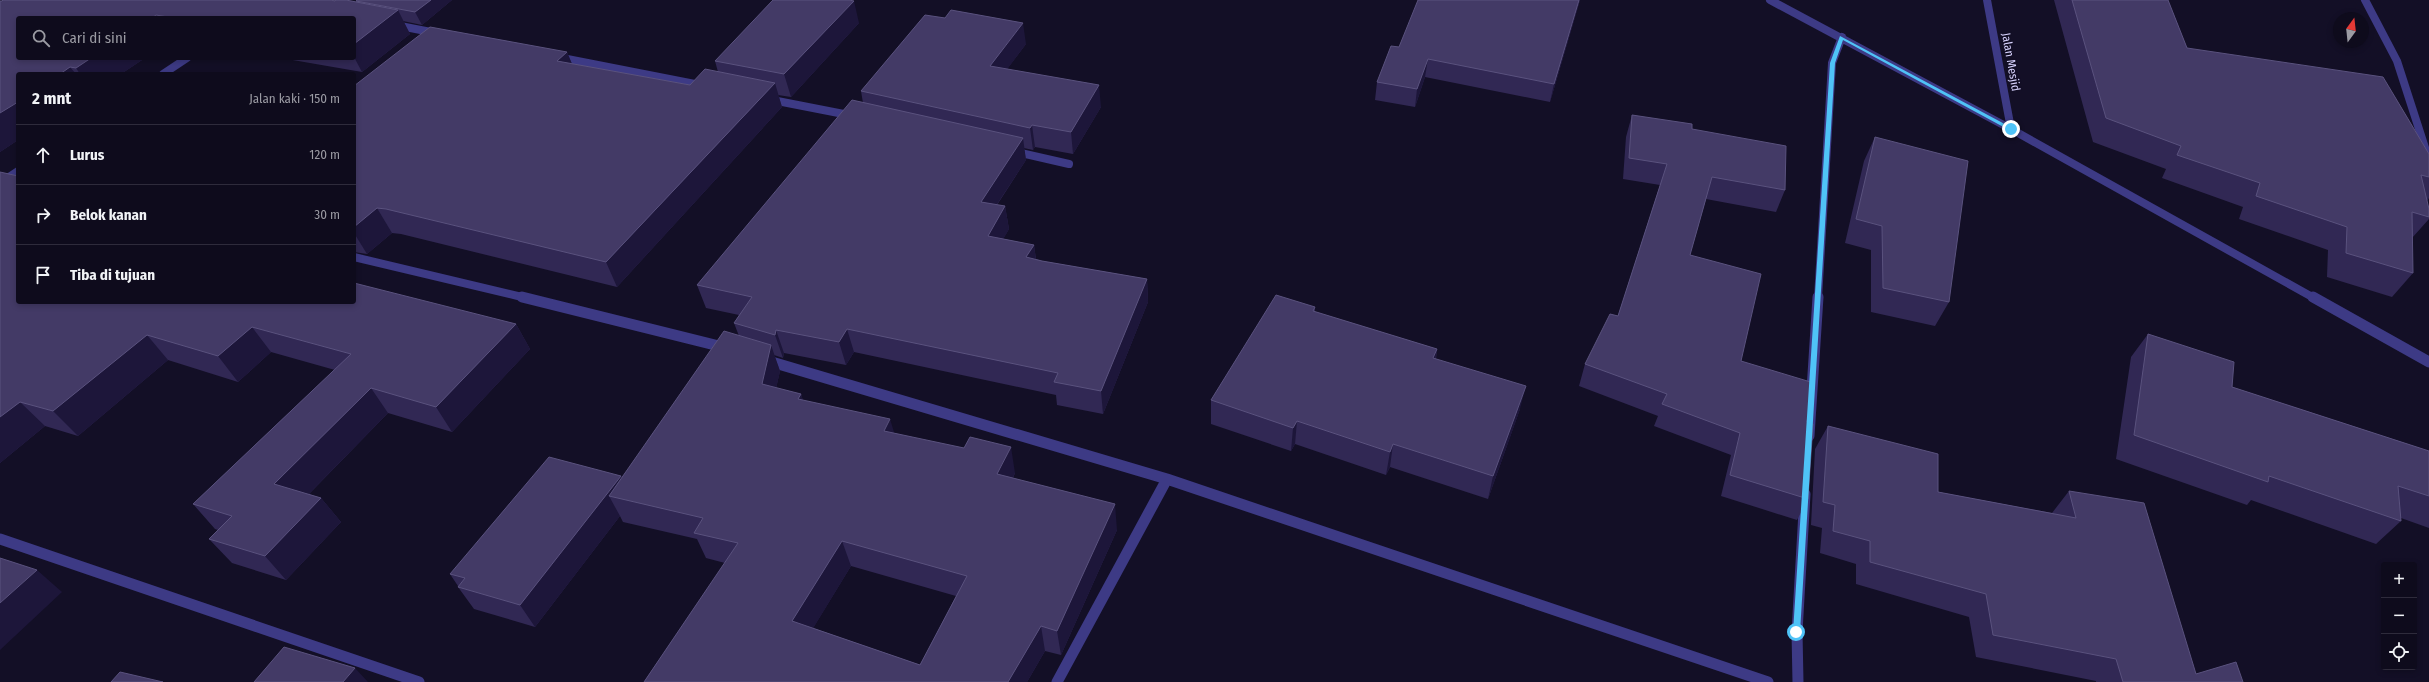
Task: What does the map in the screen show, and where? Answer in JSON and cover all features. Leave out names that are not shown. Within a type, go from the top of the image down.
[{"type":"street","points":[[1770,0],[1842,37],[2011,129],[2429,362]]},
{"type":"street","name":"Jalan Mesjid","points":[[1987,0],[2011,129]]},
{"type":"street","points":[[2365,0],[2397,61],[2429,160]]},
{"type":"street","points":[[386,23],[448,36]]},
{"type":"street","points":[[1808,450],[1832,63],[1842,37]]},
{"type":"street","points":[[548,56],[711,88]]},
{"type":"street","points":[[166,72],[184,60]]},
{"type":"street","points":[[758,97],[866,119]]},
{"type":"street","points":[[1007,150],[1069,164]]},
{"type":"street","points":[[0,183],[16,174]]},
{"type":"street","points":[[356,257],[682,335],[735,351]]},
{"type":"street","points":[[758,357],[1167,478],[1768,682]]},
{"type":"street","points":[[1057,682],[1167,478]]},
{"type":"street","points":[[1798,682],[1796,632],[1806,482]]},
{"type":"street","points":[[0,539],[420,682]]},
{"type":"building","points":[[346,0],[398,10],[356,42],[356,16],[16,16],[16,60],[88,60],[76,68],[70,67],[63,72],[16,72],[16,103],[0,113],[0,1]]},
{"type":"building","points":[[431,0],[415,12],[356,1]]},
{"type":"building","points":[[773,0],[854,1],[784,74],[715,61]]},
{"type":"building","points":[[1418,0],[1579,0],[1554,84],[1428,59],[1417,89],[1377,82],[1391,46],[1399,47]]},
{"type":"building","points":[[2072,0],[2168,0],[2187,48],[2383,77],[2429,154],[2429,177],[2421,175],[2429,209],[2429,217],[2412,212],[2413,273],[2346,253],[2347,227],[2256,196],[2260,183],[2177,155],[2181,146],[2106,118]]},
{"type":"building","points":[[951,10],[1023,23],[990,66],[1099,85],[1071,132],[1032,125],[1030,128],[861,91],[925,15],[945,18]]},
{"type":"building","points":[[430,27],[567,52],[557,61],[690,85],[705,69],[775,83],[606,262],[386,209],[377,208],[356,225],[356,84]]},
{"type":"building","points":[[852,100],[1023,138],[981,202],[1005,206],[988,236],[1034,245],[1026,257],[1147,279],[1101,391],[1054,382],[1058,373],[847,329],[839,342],[776,330],[775,335],[734,323],[752,297],[697,285]]},
{"type":"building","points":[[1632,115],[1692,124],[1692,129],[1786,146],[1785,190],[1712,177],[1690,255],[1761,274],[1741,361],[1814,383],[1807,422],[1813,424],[1808,499],[1730,475],[1740,433],[1662,404],[1667,394],[1585,364],[1610,314],[1618,316],[1667,164],[1629,158]]},
{"type":"building","points":[[1875,137],[1968,161],[1949,302],[1883,288],[1882,226],[1856,219]]},
{"type":"building","points":[[0,172],[16,176],[16,304],[356,304],[356,284],[516,324],[436,407],[371,388],[274,484],[321,498],[265,556],[209,539],[232,516],[193,504],[351,354],[252,327],[218,356],[147,335],[53,411],[20,402],[0,417]]},
{"type":"building","points":[[1276,295],[1315,307],[1313,311],[1437,349],[1433,358],[1526,386],[1493,476],[1393,444],[1390,452],[1297,421],[1293,428],[1211,400]]},
{"type":"building","points":[[724,331],[771,345],[762,384],[801,394],[798,399],[890,419],[884,431],[964,448],[970,437],[1011,447],[997,474],[1115,504],[1057,631],[1041,626],[1008,682],[644,682],[738,543],[694,533],[703,518],[609,496]],"holes":[[[842,541],[967,576],[920,665],[792,621]]]},
{"type":"building","points":[[2148,334],[2234,362],[2232,387],[2429,451],[2429,496],[2398,486],[2401,521],[2269,476],[2268,482],[2134,435]]},
{"type":"building","points":[[1828,426],[1938,454],[1938,492],[2076,518],[2069,491],[2144,503],[2196,674],[2236,662],[2243,682],[2123,682],[2116,659],[1993,635],[1986,594],[1870,562],[1870,541],[1833,531],[1835,505],[1823,502]]},
{"type":"building","points":[[549,457],[621,476],[520,605],[458,587],[465,578],[450,574]]},
{"type":"building","points":[[0,558],[37,570],[0,603]]},
{"type":"building","points":[[284,647],[355,668],[343,682],[254,682]]},
{"type":"building","points":[[120,672],[163,682],[111,682]]},
{"type":"route","points":[[1796,632],[1832,63],[1842,37],[2011,129]]}]
